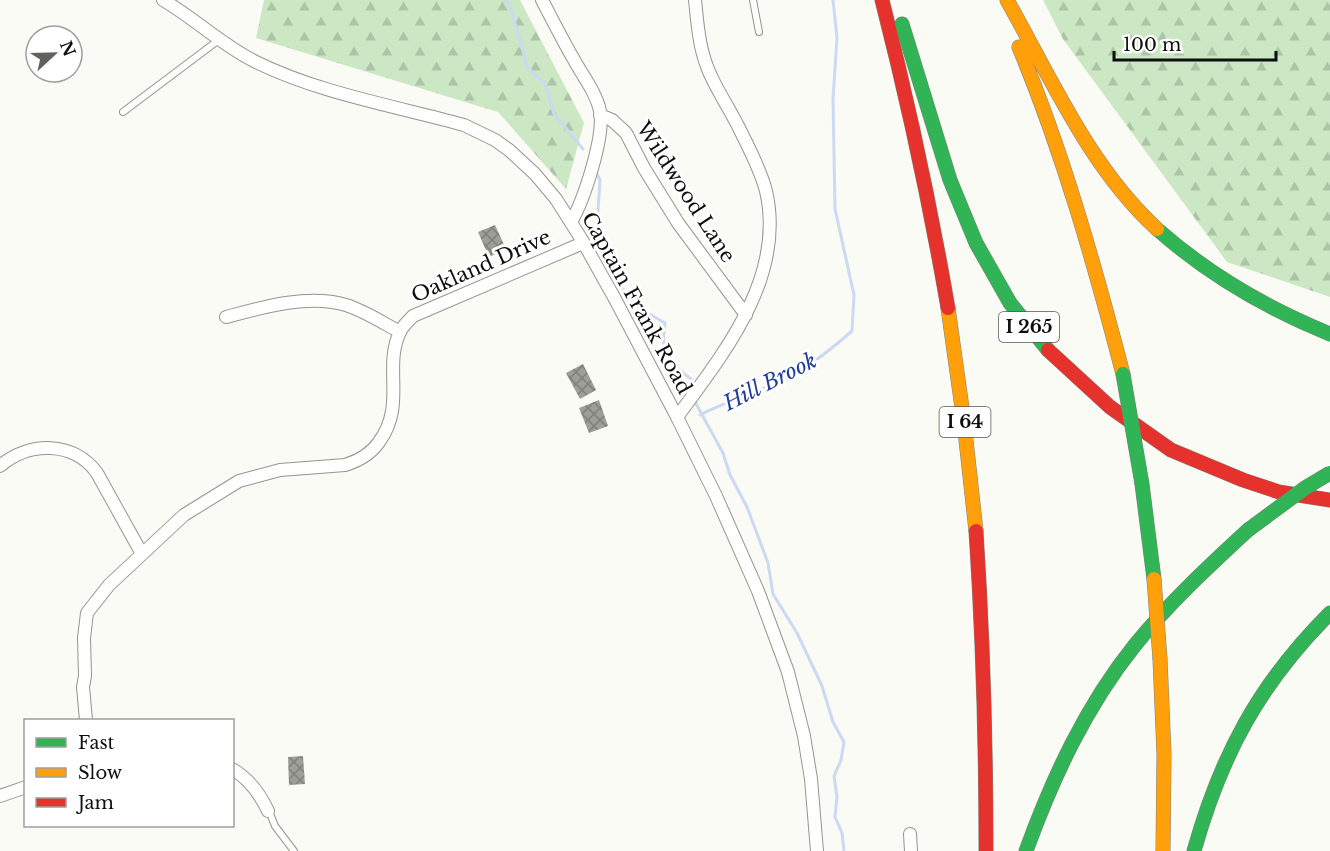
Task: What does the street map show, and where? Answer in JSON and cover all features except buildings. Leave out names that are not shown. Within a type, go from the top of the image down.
[{"type":"highway","name":"I 64","points":[[882,0],[931,210],[964,413],[976,526],[985,654],[986,851]]},
{"type":"highway","name":"I 265","points":[[893,0],[950,180],[971,232],[1010,303],[1055,358],[1110,407],[1171,450],[1243,480],[1279,492],[1330,500]]},
{"type":"highway","points":[[999,0],[1054,135],[1083,223],[1123,374],[1142,484],[1154,579],[1164,754],[1163,851]]},
{"type":"highway","points":[[1007,0],[1088,142],[1110,175],[1135,205],[1193,261],[1226,283],[1269,308],[1330,334]]},
{"type":"highway","points":[[1026,851],[1051,787],[1087,715],[1108,681],[1144,635],[1201,574],[1248,530],[1305,488],[1330,473]]},
{"type":"highway","points":[[1194,851],[1215,784],[1243,724],[1279,669],[1300,643],[1330,613]]},
{"type":"street","name":"Captain Frank Road","points":[[163,0],[256,62],[323,88],[464,125],[479,132],[509,150],[535,174],[556,199],[583,243],[677,417],[733,533],[773,630],[788,672],[804,736],[811,779],[817,851]]},
{"type":"street","points":[[542,0],[591,87],[600,115],[598,142],[579,209],[571,222]]},
{"type":"street","points":[[677,417],[717,362],[746,315],[758,287],[768,237],[768,205],[765,189],[741,132],[703,56],[694,0]]},
{"type":"street","name":"Wildwood Lane","points":[[600,115],[612,120],[626,133],[644,168],[678,223],[746,315]]},
{"type":"street","name":"Oakland Drive","points":[[400,332],[413,316],[423,310],[583,243]]},
{"type":"street","points":[[86,719],[83,687],[87,613],[101,594],[142,554],[184,514],[239,481],[280,470],[345,465],[354,462],[370,452],[391,422],[394,402],[394,354],[400,332],[355,309],[327,301],[288,303],[226,317]]},
{"type":"street","points":[[0,466],[14,456],[41,448],[60,449],[78,455],[97,473],[142,554]]},
{"type":"street","points":[[234,771],[241,774],[255,788],[268,811]]},
{"type":"street","points":[[0,796],[24,788]]},
{"type":"street","points":[[910,834],[911,851]]},
{"type":"lane","points":[[753,0],[759,32]]},
{"type":"lane","points":[[123,112],[220,38]]},
{"type":"lane","points":[[268,811],[275,826],[294,851]]},
{"type":"green space","points":[[264,0],[520,0],[584,123],[566,189],[498,112],[256,38]]},
{"type":"green space","points":[[1043,0],[1330,0],[1330,297],[1227,262],[1063,39]]},
{"type":"waterway","points":[[505,0],[510,6],[528,68],[545,84],[554,114],[583,149]]},
{"type":"waterway","name":"Hill Brook","points":[[700,415],[774,384],[806,367],[852,331],[854,295],[835,209],[833,99],[837,38],[833,0]]},
{"type":"waterway","points":[[597,174],[600,180],[598,211],[600,231],[609,243],[619,268],[622,288],[639,308],[665,323],[663,343],[666,356],[691,379]]},
{"type":"waterway","points":[[694,400],[723,453],[730,475],[747,507],[768,563],[773,594],[797,633],[822,686],[833,722],[844,742],[841,760],[834,776],[837,797],[835,817],[842,833],[844,851]]},
{"type":"traffic: fast","points":[[902,24],[950,180],[976,243],[1010,303],[1048,350]]},
{"type":"traffic: fast","points":[[1157,229],[1197,261],[1239,289],[1283,313],[1330,334]]},
{"type":"traffic: fast","points":[[1123,374],[1142,484]]},
{"type":"traffic: fast","points":[[1248,530],[1305,488],[1330,473]]},
{"type":"traffic: fast","points":[[1142,484],[1154,579]]},
{"type":"traffic: fast","points":[[1026,851],[1059,769],[1086,717],[1117,668],[1175,600],[1248,530]]},
{"type":"traffic: fast","points":[[1194,851],[1217,783],[1246,723],[1263,694],[1283,667],[1330,613]]},
{"type":"traffic: slow","points":[[1007,0],[1073,121],[1111,178],[1157,229]]},
{"type":"traffic: slow","points":[[1019,47],[1050,127],[1077,209],[1123,374]]},
{"type":"traffic: slow","points":[[948,308],[976,531]]},
{"type":"traffic: slow","points":[[1154,579],[1160,659]]},
{"type":"traffic: slow","points":[[1160,659],[1164,754],[1163,851]]},
{"type":"traffic: jam","points":[[882,0],[918,153],[948,308]]},
{"type":"traffic: jam","points":[[1048,350],[1110,407],[1171,450],[1243,480],[1279,492],[1330,500]]},
{"type":"traffic: jam","points":[[976,531],[984,691],[986,851]]}]
